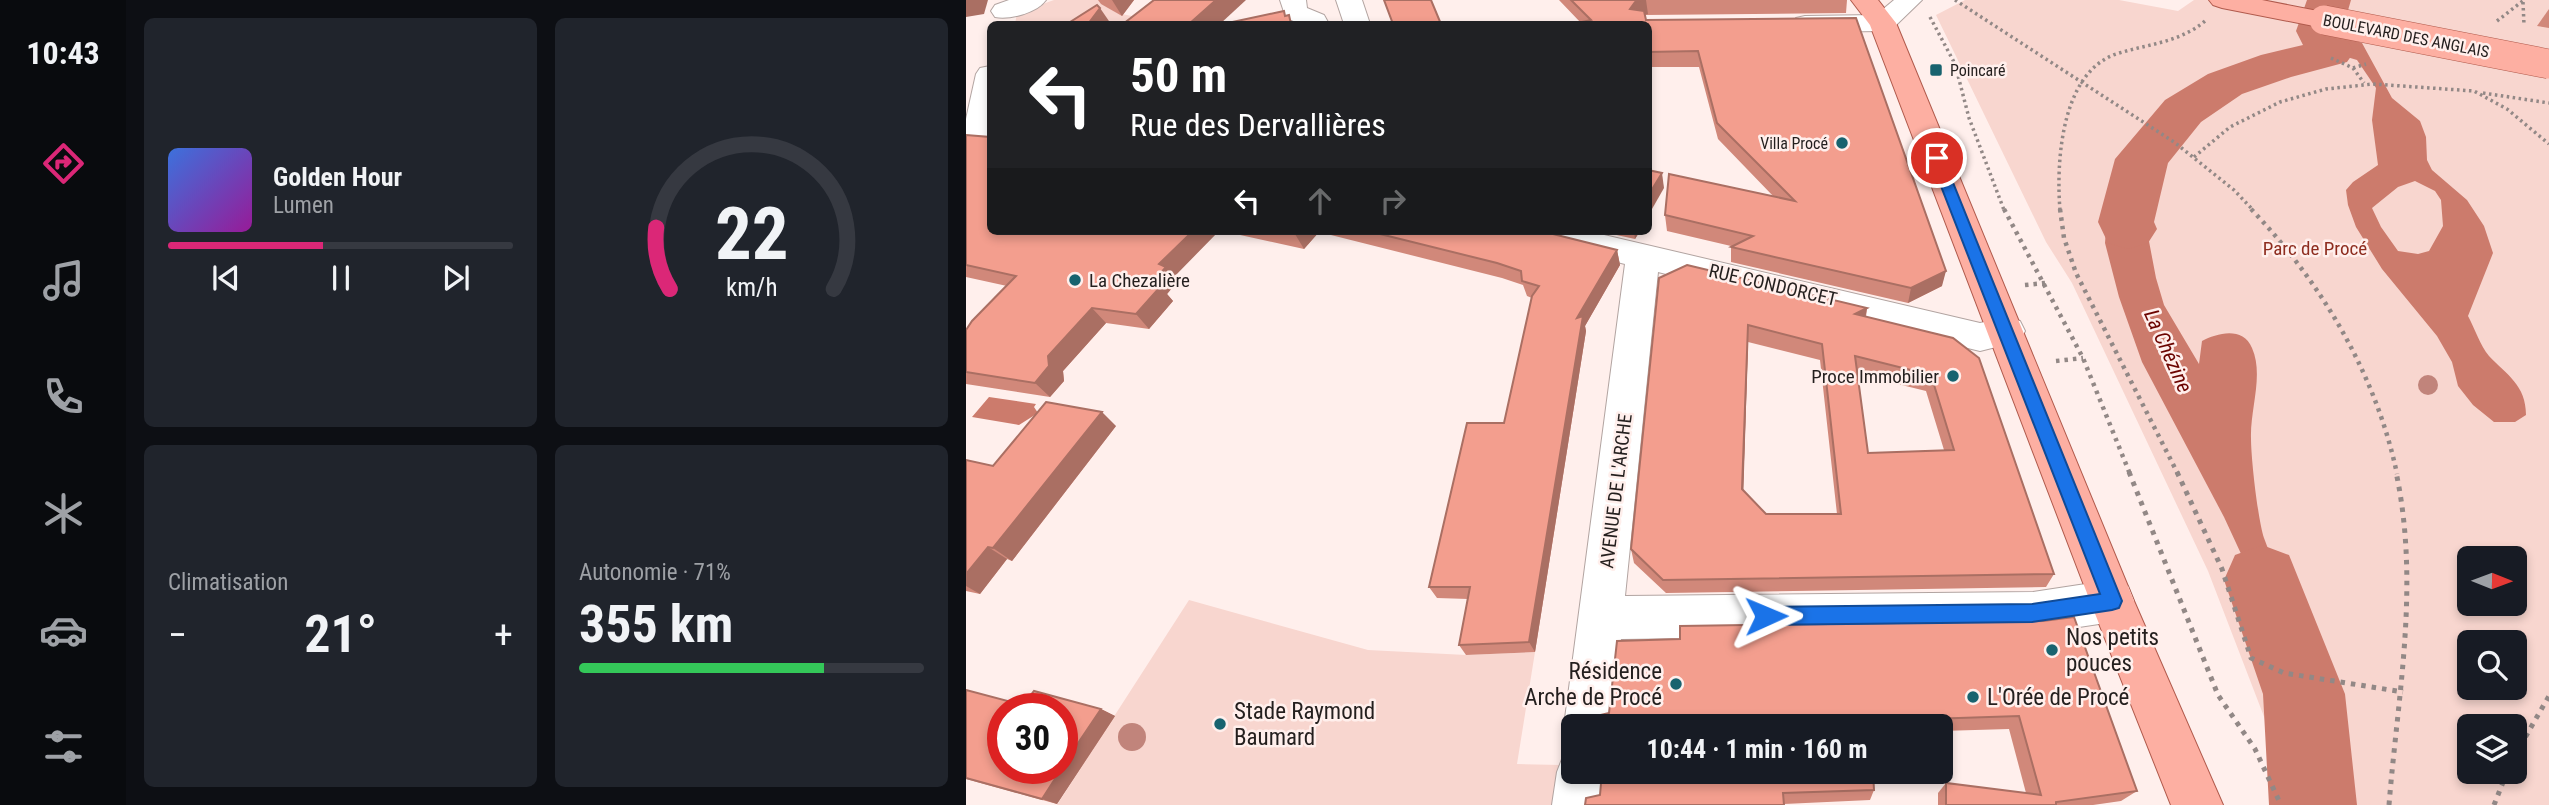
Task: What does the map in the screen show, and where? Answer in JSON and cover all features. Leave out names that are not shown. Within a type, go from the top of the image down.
[{"type":"main road","name":"BOULEVARD DES ANGLAIS","points":[[2216,6],[2549,64]]},
{"type":"main road","points":[[1894,8],[2007,331],[2112,601],[2196,805]]},
{"type":"street","points":[[1004,12],[1033,0]]},
{"type":"street","points":[[1293,0],[1295,12],[1315,21]]},
{"type":"street","points":[[1349,0],[1356,21]]},
{"type":"street","points":[[1786,24],[1894,8]]},
{"type":"street","points":[[975,135],[987,86]]},
{"type":"street","name":"RUE CONDORCET","points":[[1556,235],[1980,337],[2007,331]]},
{"type":"street","name":"AVENUE DE L'ARCHE","points":[[1589,714],[1643,255]]},
{"type":"street","points":[[1601,618],[2032,613],[2112,601]]},
{"type":"street","points":[[1578,805],[1581,784]]},
{"type":"path","points":[[1955,0],[2194,157],[2256,213],[2291,253],[2343,333],[2381,415],[2404,506],[2408,610],[2403,692],[2389,805]]},
{"type":"path","points":[[2489,27],[2524,0]]},
{"type":"path","points":[[2216,6],[2198,29],[2184,36],[2098,63],[2081,81],[2070,104],[2062,151],[2060,189],[2064,239],[2108,338],[2211,544],[2229,587],[2251,658],[2284,673],[2403,692]]},
{"type":"path","points":[[1894,8],[1955,64],[1969,118],[2004,210],[2082,358],[2218,695],[2255,749],[2281,805]]},
{"type":"path","points":[[2334,59],[2353,68],[2364,83]]},
{"type":"path","points":[[2194,157],[2235,124],[2305,93],[2337,85],[2397,83],[2549,103]]},
{"type":"path","points":[[2479,93],[2549,144]]},
{"type":"path","points":[[2527,734],[2549,696]]},
{"type":"path","points":[[2494,805],[2502,784]]},
{"type":"green space","points":[[1054,0],[1099,0],[1117,13],[1156,21],[1016,21],[1017,13]]},
{"type":"green space","name":"Parc de Procé","points":[[1965,0],[2119,0],[2178,11],[2194,0],[2549,0],[2549,805],[2298,805],[2208,571],[2072,283],[2046,242],[1936,15]]},
{"type":"green space","points":[[1189,600],[1368,650],[1466,655],[1535,652],[1517,764],[1561,765],[1555,805],[1057,805],[1071,784],[1078,784],[1078,772]]},
{"type":"water","points":[[2319,31],[2362,43],[2392,98],[2420,121],[2426,137],[2427,160],[2432,170],[2467,200],[2484,226],[2493,253],[2468,316],[2486,352],[2514,381],[2523,396],[2526,415],[2515,422],[2494,422],[2473,405],[2458,386],[2452,362],[2437,336],[2382,269],[2356,227],[2346,190],[2378,165],[2372,120],[2376,88],[2357,60],[2330,52]],"holes":[[[2415,181],[2435,191],[2441,200],[2443,226],[2429,251],[2418,254],[2398,251],[2381,227],[2372,208],[2398,187]]]},
{"type":"water","points":[[2146,137],[2162,151],[2144,215],[2164,305],[2199,364],[2202,341],[2215,336],[2236,334],[2248,341],[2252,348],[2257,381],[2251,448],[2264,538],[2324,669],[2293,666],[2224,517],[2142,362],[2119,297],[2105,243],[2107,217],[2124,158]]},
{"type":"water","points":[[989,397],[1036,404],[1034,407],[1038,413],[1019,425],[972,417]]},
{"type":"building","points":[[1154,0],[1216,0],[1192,21],[1127,21]]},
{"type":"building","points":[[1384,0],[1431,0],[1440,21],[1392,21]]},
{"type":"building","points":[[1571,0],[1642,0],[1635,2],[1630,9],[1644,11],[1646,20],[1856,18],[1946,271],[1911,288],[1731,247],[1753,236],[1665,215],[1669,174],[1795,201],[1717,123],[1698,51],[1652,52],[1652,21],[1586,21],[1591,20]]},
{"type":"building","points":[[1097,5],[1100,8],[1090,21],[1072,21]]},
{"type":"building","points":[[1284,11],[1290,21],[1237,21]]},
{"type":"building","points":[[966,135],[987,137],[987,235],[1189,235],[1159,264],[1166,267],[1151,284],[1161,286],[1136,314],[1092,308],[1048,356],[1049,366],[1035,383],[966,372],[966,330],[1016,276],[966,265]]},
{"type":"building","points":[[1652,171],[1662,173],[1652,189]]},
{"type":"building","points":[[1384,235],[1557,235],[1617,250],[1577,318],[1583,316],[1529,642],[1459,645],[1470,587],[1429,587],[1467,423],[1504,423],[1532,296],[1539,286],[1522,281],[1521,271]]},
{"type":"building","points":[[1687,265],[1867,308],[1855,314],[1953,338],[1979,358],[2054,574],[1663,580],[1631,549],[1659,278]],"holes":[[[1748,325],[1822,344],[1841,514],[1766,514],[1742,489]],[[1855,356],[1931,375],[1954,450],[1868,453]]]},
{"type":"building","points":[[1046,402],[1102,412],[993,548],[988,547],[966,574],[966,460],[993,466]]},
{"type":"building","points":[[2074,617],[2137,791],[2056,802],[2056,805],[1946,805],[1946,784],[2041,795],[2019,716],[1953,718],[1953,714],[1605,714],[1609,713],[1617,641],[1680,639],[1680,626],[2043,621]]},
{"type":"building","points":[[966,690],[987,696],[987,784],[966,778]]},
{"type":"building","points":[[1078,703],[1101,709],[1078,743]]},
{"type":"building","points":[[988,784],[1052,784],[1042,799]]},
{"type":"building","points":[[1601,784],[1874,784],[1874,790],[1783,793],[1784,805],[1585,805],[1586,798],[1600,795]]},
{"type":"waterway","name":"La Chézine","points":[[2128,229],[2126,222],[2142,159],[2183,111],[2225,84],[2278,65],[2330,52],[2319,31],[2329,0]]},
{"type":"waterway","name":"La Chézine","points":[[2262,580],[2304,694],[2313,805]]},
{"type":"place","name":"Poincaré","points":[[1936,70]]},
{"type":"place","name":"Villa Procé","points":[[1842,143]]},
{"type":"place","name":"La Chezalière","points":[[1075,280]]},
{"type":"place","name":"Proce Immobilier","points":[[1953,376]]},
{"type":"place","name":"Nos petits pouces","points":[[2052,650]]},
{"type":"place","name":"Résidence Arche de Procé","points":[[1676,684]]},
{"type":"place","name":"L'Orée de Procé","points":[[1973,697]]},
{"type":"place","name":"Stade Raymond Baumard","points":[[1220,724]]},
{"type":"route","points":[[1766,616],[2032,613],[2112,601],[1937,158]]}]
